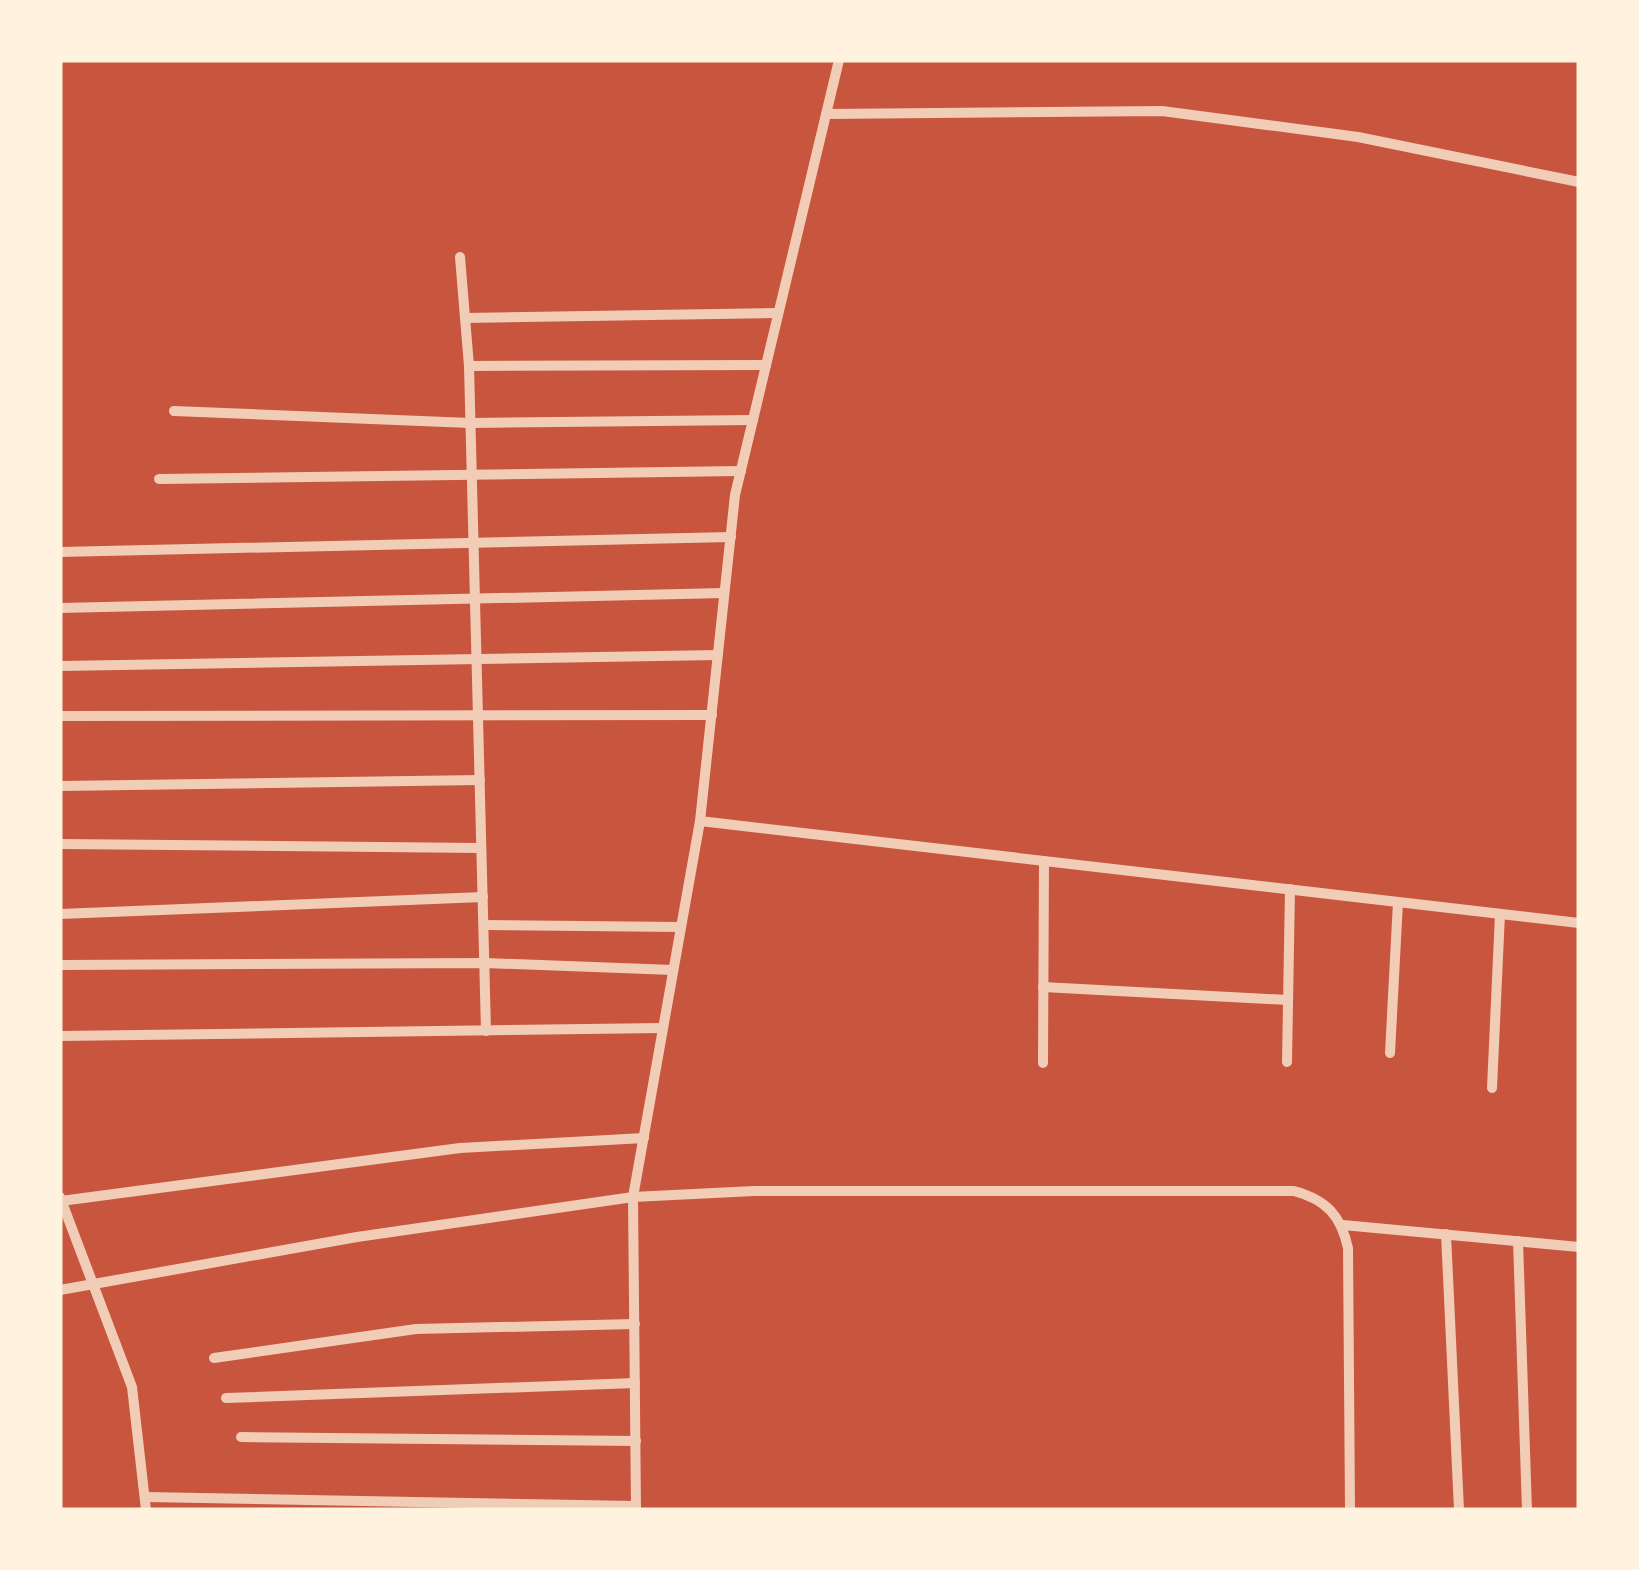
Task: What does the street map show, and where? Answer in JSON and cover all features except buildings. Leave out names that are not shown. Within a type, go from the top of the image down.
[{"type":"street","points":[[145,1497],[636,1508],[633,1197],[700,821],[741,471],[839,60]]},
{"type":"street","points":[[826,114],[1162,110],[1358,137],[1579,182]]},
{"type":"street","points":[[460,257],[469,366],[486,1031]]},
{"type":"street","points":[[465,318],[778,313]]},
{"type":"street","points":[[469,366],[766,365]]},
{"type":"street","points":[[174,411],[470,423],[753,420]]},
{"type":"street","points":[[159,478],[741,471]]},
{"type":"street","points":[[60,552],[731,536]]},
{"type":"street","points":[[60,608],[475,602],[724,593]]},
{"type":"street","points":[[60,666],[718,656]]},
{"type":"street","points":[[60,716],[712,715]]},
{"type":"street","points":[[60,786],[480,780]]},
{"type":"street","points":[[700,821],[1579,923]]},
{"type":"street","points":[[60,844],[482,848]]},
{"type":"street","points":[[1042,1063],[1044,861]]},
{"type":"street","points":[[1287,1062],[1290,889]]},
{"type":"street","points":[[60,914],[483,897]]},
{"type":"street","points":[[1390,1054],[1398,902]]},
{"type":"street","points":[[1492,1088],[1500,914]]},
{"type":"street","points":[[484,925],[682,927]]},
{"type":"street","points":[[60,965],[485,963],[674,970]]},
{"type":"street","points":[[1043,987],[1288,1000]]},
{"type":"street","points":[[60,1036],[663,1028]]},
{"type":"street","points":[[146,1510],[132,1386],[61,1199],[460,1148],[644,1138]]},
{"type":"street","points":[[60,1290],[357,1237],[633,1197],[754,1191],[1294,1191],[1330,1207],[1343,1225],[1348,1248],[1350,1510]]},
{"type":"street","points":[[1343,1225],[1579,1247]]},
{"type":"street","points":[[1446,1234],[1460,1510]]},
{"type":"street","points":[[1518,1241],[1528,1510]]},
{"type":"street","points":[[214,1358],[416,1329],[635,1324]]},
{"type":"street","points":[[226,1398],[635,1382]]},
{"type":"street","points":[[241,1436],[636,1440]]}]
